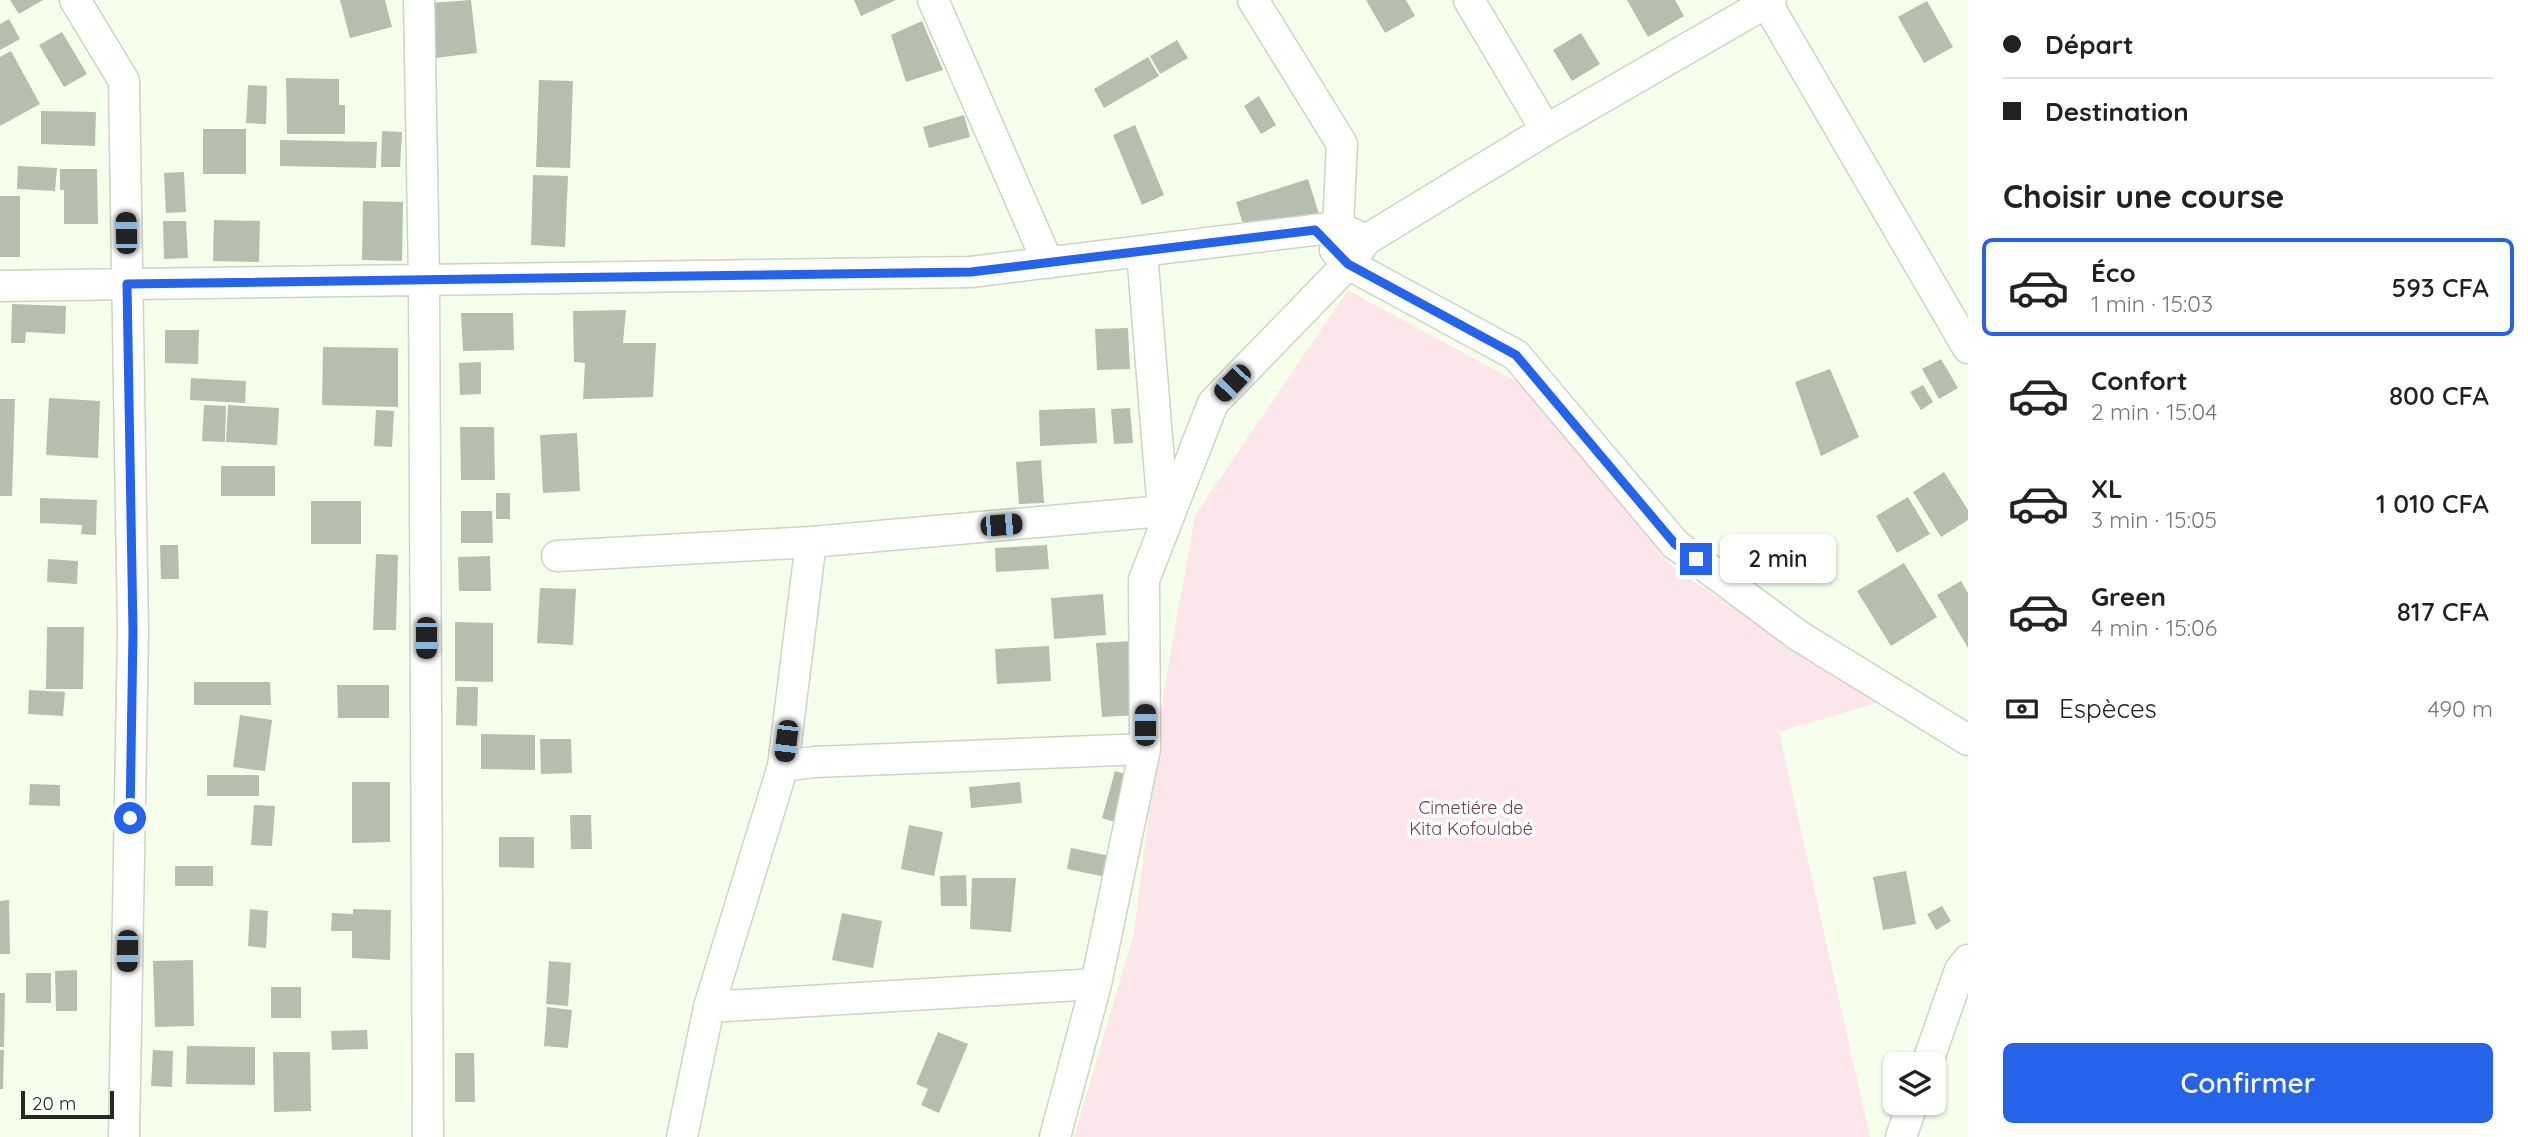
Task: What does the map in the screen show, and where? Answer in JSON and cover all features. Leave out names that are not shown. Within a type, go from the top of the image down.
[{"type":"street","points":[[75,0],[124,81],[133,632],[124,1137]]},
{"type":"street","points":[[419,0],[424,280],[428,1137]]},
{"type":"street","points":[[933,0],[1048,263]]},
{"type":"street","points":[[1253,0],[1342,144],[1327,228],[1348,264],[1516,355],[1675,544],[1799,636],[1968,740]]},
{"type":"street","points":[[1469,0],[1546,130]]},
{"type":"street","points":[[1144,580],[1213,403],[1348,264],[1366,240],[1546,130],[1767,1],[1968,348]]},
{"type":"street","points":[[0,286],[971,272],[1327,228],[1366,240]]},
{"type":"street","points":[[1055,1137],[1096,984],[1145,749],[1144,580],[1163,511],[1142,251]]},
{"type":"street","points":[[557,556],[811,542],[1163,511]]},
{"type":"street","points":[[682,1137],[709,1007],[783,766],[811,542]]},
{"type":"street","points":[[783,766],[814,762],[1145,749]]},
{"type":"street","points":[[1931,1052],[1960,970],[1968,960]]},
{"type":"street","points":[[709,1007],[1096,984]]},
{"type":"street","points":[[1900,1137],[1908,1115]]},
{"type":"green space","name":"Cimetiére de Kita Kofoulabé","points":[[1348,290],[1519,383],[1675,569],[1877,703],[1779,732],[1870,1137],[1074,1137],[1134,933],[1164,690],[1195,515]]},
{"type":"building","points":[[10,0],[43,0],[19,14]]},
{"type":"building","points":[[340,0],[385,0],[392,27],[350,38]]},
{"type":"building","points":[[471,0],[477,53],[435,58],[429,3]]},
{"type":"building","points":[[854,0],[896,0],[861,16]]},
{"type":"building","points":[[1366,0],[1406,0],[1415,16],[1385,33]]},
{"type":"building","points":[[1627,0],[1675,0],[1684,16],[1648,37]]},
{"type":"building","points":[[1927,1],[1953,47],[1924,63],[1898,17]]},
{"type":"building","points":[[9,19],[20,39],[0,50],[0,24]]},
{"type":"building","points":[[922,21],[943,70],[906,82],[891,35]]},
{"type":"building","points":[[62,32],[87,74],[64,87],[39,45]]},
{"type":"building","points":[[1581,33],[1600,64],[1572,81],[1553,50]]},
{"type":"building","points":[[1177,40],[1188,58],[1160,74],[1150,56]]},
{"type":"building","points":[[11,51],[40,104],[0,126],[0,57]]},
{"type":"building","points":[[1148,57],[1159,76],[1104,108],[1094,89]]},
{"type":"building","points":[[286,78],[339,79],[339,105],[345,105],[345,134],[287,134]]},
{"type":"building","points":[[539,80],[573,81],[570,168],[536,167]]},
{"type":"building","points":[[248,85],[267,86],[266,124],[246,123]]},
{"type":"building","points":[[1259,96],[1276,125],[1261,134],[1244,106]]},
{"type":"building","points":[[41,111],[96,112],[95,146],[41,144]]},
{"type":"building","points":[[964,115],[970,137],[929,148],[923,127]]},
{"type":"building","points":[[1135,125],[1164,195],[1142,205],[1113,135]]},
{"type":"building","points":[[203,129],[246,129],[246,174],[203,174]]},
{"type":"building","points":[[382,131],[402,132],[400,167],[381,167]]},
{"type":"building","points":[[280,140],[377,142],[376,168],[280,166]]},
{"type":"building","points":[[18,166],[57,168],[55,191],[17,189]]},
{"type":"building","points":[[60,169],[97,169],[98,224],[64,224],[64,190],[60,190]]},
{"type":"building","points":[[184,172],[186,212],[166,213],[164,173]]},
{"type":"building","points":[[533,175],[568,176],[565,247],[531,245]]},
{"type":"building","points":[[1308,179],[1319,214],[1247,237],[1236,202]]},
{"type":"building","points":[[0,196],[20,196],[20,257],[0,257]]},
{"type":"building","points":[[363,201],[403,202],[402,261],[362,260]]},
{"type":"building","points":[[214,220],[260,221],[259,262],[213,261]]},
{"type":"building","points":[[163,221],[186,221],[188,258],[164,259]]},
{"type":"building","points":[[12,304],[66,306],[65,334],[26,332],[25,343],[11,343]]},
{"type":"building","points":[[626,310],[623,343],[656,343],[653,397],[583,399],[585,363],[574,362],[573,311]]},
{"type":"building","points":[[461,313],[513,313],[514,350],[463,351]]},
{"type":"building","points":[[1128,328],[1130,369],[1097,370],[1095,329]]},
{"type":"building","points":[[165,330],[199,330],[198,364],[165,363]]},
{"type":"building","points":[[323,347],[398,348],[398,407],[322,405]]},
{"type":"building","points":[[1941,359],[1958,388],[1939,399],[1922,369]]},
{"type":"building","points":[[481,362],[481,394],[460,395],[459,363]]},
{"type":"building","points":[[1830,369],[1859,437],[1821,456],[1795,382]]},
{"type":"building","points":[[191,378],[246,381],[245,403],[190,400]]},
{"type":"building","points":[[1923,385],[1933,402],[1921,410],[1910,392]]},
{"type":"building","points":[[49,398],[100,401],[98,458],[46,455]]},
{"type":"building","points":[[0,399],[15,399],[12,496],[0,496]]},
{"type":"building","points":[[204,405],[226,406],[225,442],[202,441]]},
{"type":"building","points":[[228,405],[279,408],[277,445],[226,442]]},
{"type":"building","points":[[1095,408],[1097,443],[1040,446],[1039,410]]},
{"type":"building","points":[[1130,408],[1133,443],[1114,444],[1111,409]]},
{"type":"building","points":[[376,410],[394,411],[392,447],[374,446]]},
{"type":"building","points":[[460,427],[494,427],[495,480],[461,480]]},
{"type":"building","points":[[577,433],[580,491],[543,493],[540,435]]},
{"type":"building","points":[[1041,460],[1044,503],[1019,504],[1016,462]]},
{"type":"building","points":[[221,466],[275,466],[275,496],[221,496]]},
{"type":"building","points":[[1944,472],[1968,510],[1968,520],[1941,537],[1913,492]]},
{"type":"building","points":[[496,493],[510,493],[510,519],[496,519]]},
{"type":"building","points":[[1908,497],[1930,534],[1897,553],[1876,516]]},
{"type":"building","points":[[40,498],[97,500],[96,535],[81,534],[82,525],[40,523]]},
{"type":"building","points":[[311,501],[361,501],[361,544],[311,544]]},
{"type":"building","points":[[461,511],[492,511],[493,543],[461,543]]},
{"type":"building","points":[[160,545],[178,545],[179,579],[161,579]]},
{"type":"building","points":[[1047,545],[1049,569],[996,572],[995,548]]},
{"type":"building","points":[[376,554],[398,555],[396,630],[373,630]]},
{"type":"building","points":[[490,556],[491,591],[459,591],[458,557]]},
{"type":"building","points":[[48,559],[78,561],[77,584],[47,582]]},
{"type":"building","points":[[1904,563],[1937,617],[1891,646],[1857,591]]},
{"type":"building","points":[[1961,581],[1968,593],[1968,648],[1937,595]]},
{"type":"building","points":[[540,588],[576,589],[573,645],[537,643]]},
{"type":"building","points":[[1103,594],[1106,635],[1054,639],[1051,598]]},
{"type":"building","points":[[455,622],[493,623],[493,682],[455,681]]},
{"type":"building","points":[[47,627],[84,627],[83,689],[46,689]]},
{"type":"building","points":[[1132,641],[1138,715],[1102,717],[1096,643]]},
{"type":"building","points":[[1049,646],[1051,681],[997,684],[995,649]]},
{"type":"building","points":[[194,682],[270,682],[271,705],[194,705]]},
{"type":"building","points":[[337,685],[389,685],[389,718],[338,718]]},
{"type":"building","points":[[457,687],[478,687],[477,726],[456,725]]},
{"type":"building","points":[[29,690],[65,692],[63,716],[28,714]]},
{"type":"building","points":[[240,715],[272,720],[265,771],[233,767]]},
{"type":"building","points":[[481,734],[535,735],[535,770],[481,769]]},
{"type":"building","points":[[540,739],[571,739],[572,773],[541,774]]},
{"type":"building","points":[[1115,771],[1135,777],[1121,824],[1102,818]]},
{"type":"building","points":[[207,775],[259,775],[259,796],[207,796]]},
{"type":"building","points":[[352,782],[390,782],[390,842],[352,843]]},
{"type":"building","points":[[1020,782],[1022,803],[971,808],[969,787]]},
{"type":"building","points":[[30,784],[60,785],[60,806],[29,805]]},
{"type":"building","points":[[254,805],[275,806],[272,846],[251,845]]},
{"type":"building","points":[[570,815],[591,815],[592,849],[571,849]]},
{"type":"building","points":[[909,825],[943,832],[934,876],[901,869]]},
{"type":"building","points":[[499,837],[534,837],[534,868],[499,867]]},
{"type":"building","points":[[1071,848],[1120,858],[1116,879],[1067,869]]},
{"type":"building","points":[[175,866],[213,866],[213,886],[175,886]]},
{"type":"building","points":[[1906,871],[1916,924],[1883,930],[1873,877]]},
{"type":"building","points":[[966,875],[967,906],[941,906],[940,876]]},
{"type":"building","points":[[972,878],[1016,878],[1011,932],[970,929]]},
{"type":"building","points":[[9,900],[10,954],[0,954],[0,901]]},
{"type":"building","points":[[1942,906],[1951,921],[1936,930],[1927,914]]},
{"type":"building","points":[[250,909],[268,911],[266,948],[248,946]]},
{"type":"building","points":[[353,909],[391,910],[390,960],[352,958],[352,931],[331,931],[332,913],[353,914]]},
{"type":"building","points":[[842,913],[882,921],[873,968],[832,960]]},
{"type":"building","points":[[193,960],[194,1026],[155,1027],[153,961]]},
{"type":"building","points":[[549,961],[571,963],[568,1006],[546,1004]]},
{"type":"building","points":[[77,970],[77,1011],[56,1011],[55,971]]},
{"type":"building","points":[[26,973],[51,973],[51,1003],[26,1003]]},
{"type":"building","points":[[271,987],[301,987],[301,1018],[271,1018]]},
{"type":"building","points":[[0,993],[5,993],[4,1047],[0,1047]]},
{"type":"building","points":[[547,1007],[572,1010],[568,1048],[544,1046]]},
{"type":"building","points":[[367,1030],[368,1049],[332,1050],[331,1031]]},
{"type":"building","points":[[938,1032],[968,1044],[939,1113],[921,1105],[928,1089],[916,1084]]},
{"type":"building","points":[[187,1046],[255,1047],[255,1085],[186,1084]]},
{"type":"building","points":[[0,1050],[4,1050],[3,1089],[0,1089]]},
{"type":"building","points":[[153,1050],[173,1051],[172,1087],[151,1086]]},
{"type":"building","points":[[273,1052],[310,1052],[311,1111],[274,1112]]},
{"type":"building","points":[[455,1053],[474,1053],[475,1102],[455,1102]]},
{"type":"route","points":[[130,818],[133,632],[127,284],[971,272],[1315,230],[1348,264],[1516,355],[1675,544],[1696,559]]}]
